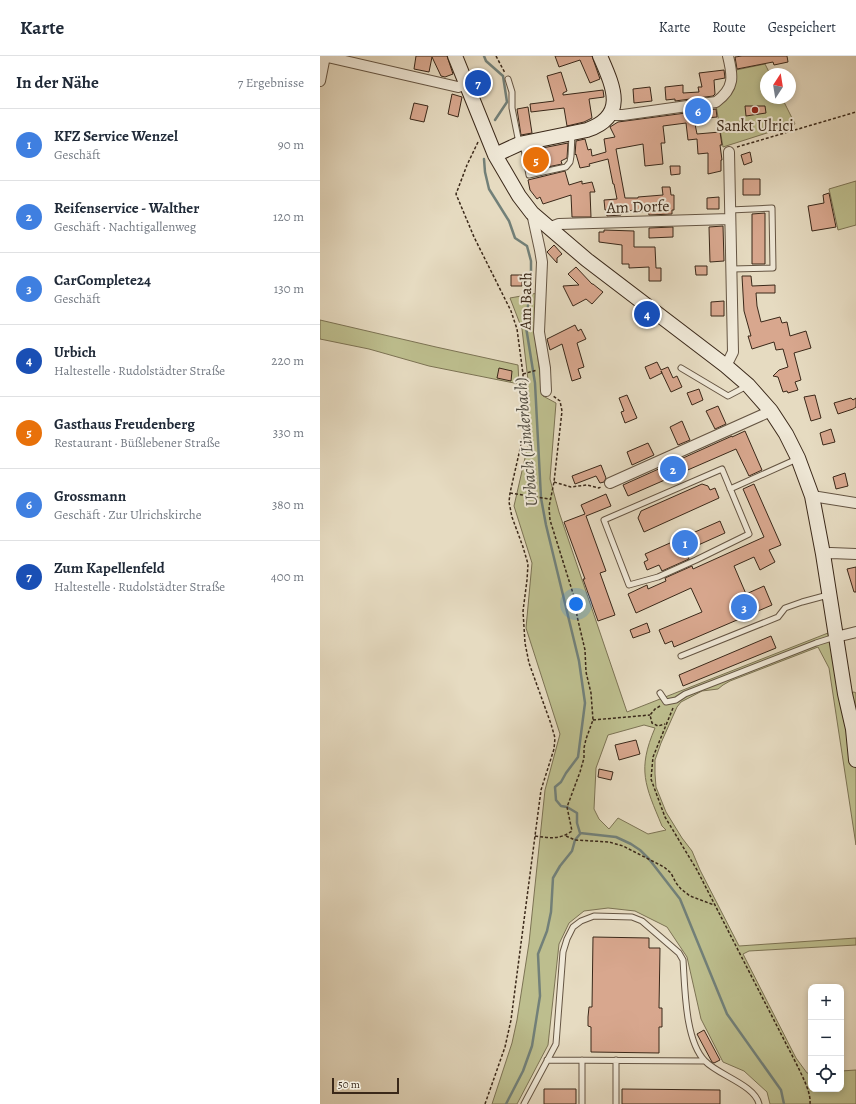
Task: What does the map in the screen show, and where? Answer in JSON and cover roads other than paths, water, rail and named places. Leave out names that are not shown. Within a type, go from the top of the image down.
[{"type":"street","points":[[320,81],[324,56],[458,87],[467,84]]},
{"type":"street","points":[[455,56],[495,155],[509,180],[532,213],[587,260],[726,366],[748,385],[771,412],[786,434],[798,458],[812,496],[823,554],[845,694],[853,729],[856,760]]},
{"type":"street","points":[[495,155],[521,144],[596,127],[607,120],[613,109],[613,94],[608,75],[600,56]]},
{"type":"street","points":[[610,115],[623,115],[716,102],[724,96],[732,82],[732,72],[728,56]]},
{"type":"street","points":[[726,366],[733,352],[729,152]]},
{"type":"street","name":"Am Bach","points":[[532,213],[542,262],[540,332],[545,368],[546,391]]},
{"type":"street","name":"Am Dorfe","points":[[548,228],[559,224],[730,214]]},
{"type":"street","points":[[610,483],[771,412]]},
{"type":"street","points":[[812,496],[856,503]]},
{"type":"street","points":[[823,554],[856,554]]},
{"type":"street","points":[[836,637],[856,632]]},
{"type":"lane","points":[[508,79],[512,92],[512,108],[529,175],[566,167],[570,162],[572,133]]},
{"type":"lane","points":[[730,214],[772,208],[773,268],[732,269]]},
{"type":"lane","points":[[681,368],[728,396],[748,385]]},
{"type":"lane","points":[[730,489],[798,458]]},
{"type":"lane","points":[[722,469],[730,489],[749,534],[658,577],[629,585],[604,520],[722,469]]},
{"type":"lane","points":[[681,656],[778,617],[785,608],[829,595]]},
{"type":"lane","points":[[660,693],[666,702],[676,700],[693,691],[816,643],[836,637]]},
{"type":"lane","points":[[524,1104],[556,1044],[563,952],[567,939],[573,928],[581,920],[594,916],[632,917],[642,921],[679,953],[682,960],[690,1029],[694,1043],[705,1061],[754,1094],[759,1104]]},
{"type":"lane","points":[[547,1060],[705,1061]]},
{"type":"lane","points":[[582,1060],[582,1104]]},
{"type":"lane","points":[[616,1060],[616,1104]]},
{"type":"waterway","name":"Urbach (Linderbach)","points":[[484,56],[486,61],[503,76],[507,102],[495,120]]},
{"type":"waterway","name":"Urbach (Linderbach)","points":[[484,159],[489,189],[509,221],[515,238],[527,246],[531,261],[526,327],[535,383],[541,498],[546,525],[579,661],[585,703],[578,757],[561,782],[555,787],[556,800],[561,806],[567,807],[577,813],[577,823],[580,833]]},
{"type":"waterway","points":[[580,833],[616,837],[631,844],[649,859],[680,899],[727,1014],[781,1090],[784,1104]]},
{"type":"waterway","points":[[506,1104],[523,1071],[532,1046],[540,996],[538,954],[547,931],[551,912],[553,878],[572,851],[575,840],[580,834]]},
{"type":"place","name":"Zum Kapellenfeld","points":[[478,83]]},
{"type":"place","name":"Sankt Ulrici","points":[[755,110]]},
{"type":"place","name":"Grossmann","points":[[698,111]]},
{"type":"place","name":"Gasthaus Freudenberg","points":[[536,160]]},
{"type":"place","name":"Urbich","points":[[647,314]]},
{"type":"place","name":"Reifenservice - Walther","points":[[673,469]]},
{"type":"place","name":"KFZ Service Wenzel","points":[[685,543]]},
{"type":"place","name":"CarComplete24","points":[[744,607]]}]
